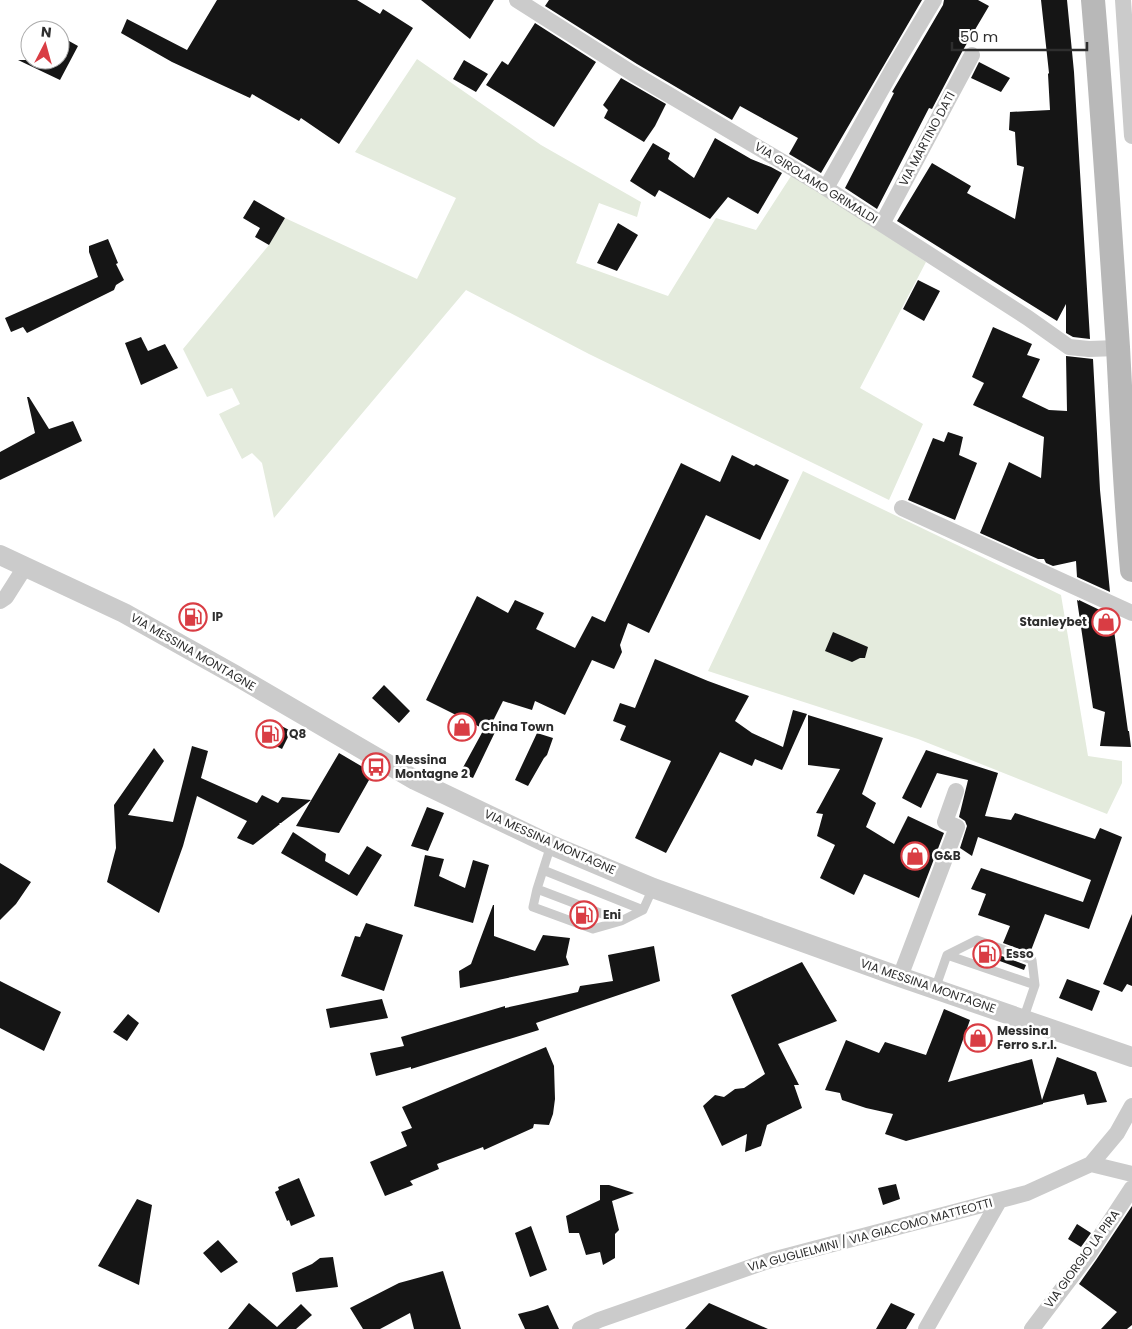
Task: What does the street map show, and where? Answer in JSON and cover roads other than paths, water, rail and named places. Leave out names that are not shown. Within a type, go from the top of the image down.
[{"type":"main road","points":[[1093,0],[1102,102],[1118,348],[1126,512],[1132,570]]},
{"type":"street","name":"VIA GIROLAMO GRIMALDI","points":[[517,0],[632,73],[826,188],[1028,318],[1069,347],[1089,349],[1118,348]]},
{"type":"street","points":[[826,188],[934,0]]},
{"type":"street","points":[[1126,10],[1132,136]]},
{"type":"street","name":"VIA MARTINO DATI","points":[[882,224],[972,55]]},
{"type":"street","points":[[1102,102],[1131,105]]},
{"type":"street","points":[[902,508],[1132,613]]},
{"type":"street","name":"VIA MESSINA MONTAGNE","points":[[0,555],[124,613],[415,780],[551,845],[653,888],[900,977],[1132,1057]]},
{"type":"street","points":[[0,602],[6,597],[25,567]]},
{"type":"street","points":[[900,977],[957,826],[945,822],[956,791]]},
{"type":"street","name":"VIA GUGLIELMINI / VIA GIACOMO MATTEOTTI","points":[[580,1329],[599,1320],[768,1261],[1027,1193],[1091,1164],[1117,1132],[1132,1106]]},
{"type":"street","points":[[1091,1164],[1132,1174]]},
{"type":"street","name":"VIA GIORGIO LA PIRA","points":[[1032,1329],[1088,1255],[1132,1188]]},
{"type":"street","points":[[926,1329],[998,1201]]},
{"type":"lane","points":[[551,845],[533,907],[593,929],[621,921],[642,910],[653,888]]},
{"type":"lane","points":[[543,870],[642,910]]},
{"type":"lane","points":[[537,889],[621,921]]},
{"type":"lane","points":[[935,989],[947,955],[977,940],[1032,960],[1035,984],[1023,1020]]},
{"type":"lane","points":[[947,955],[1035,984]]},
{"type":"place","name":"IP","points":[[193,617]]},
{"type":"place","name":"Stanleybet","points":[[1106,622]]},
{"type":"place","name":"China Town","points":[[462,727]]},
{"type":"place","name":"Q8","points":[[270,734]]},
{"type":"place","name":"Messina Montagne 2","points":[[376,767]]},
{"type":"place","name":"G&B","points":[[915,856]]},
{"type":"place","name":"Eni","points":[[584,915]]},
{"type":"place","name":"Esso","points":[[987,954]]},
{"type":"place","name":"Messina Ferro s.r.l.","points":[[978,1038]]}]
